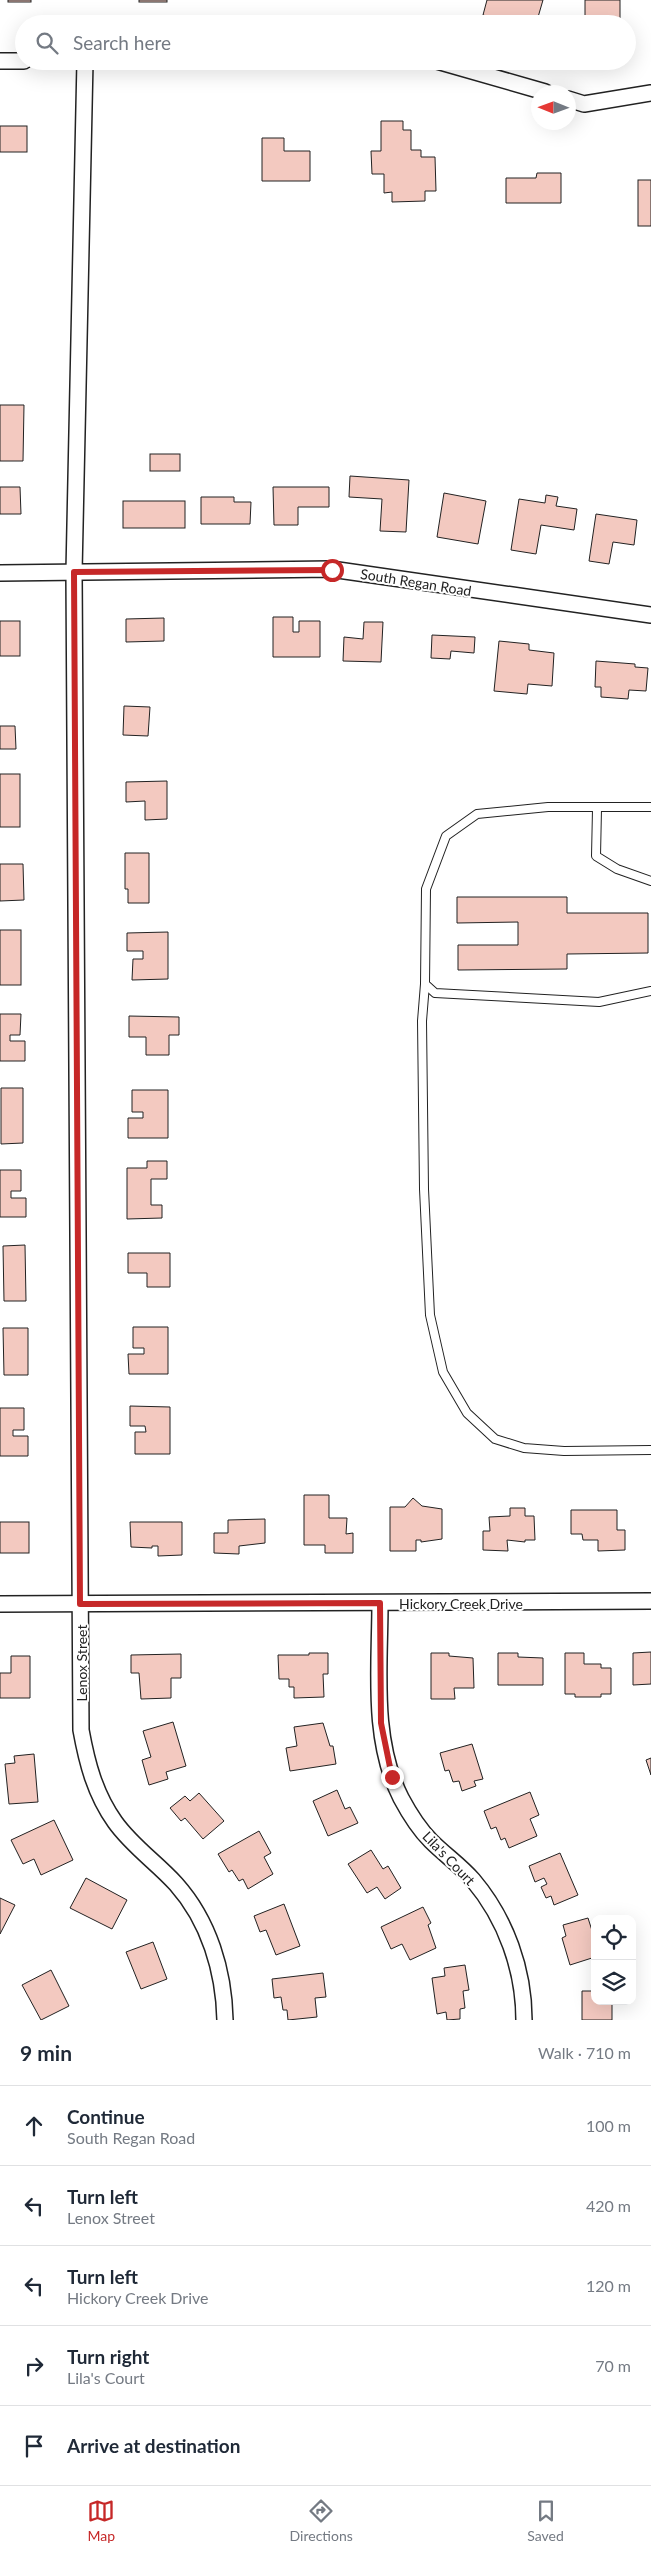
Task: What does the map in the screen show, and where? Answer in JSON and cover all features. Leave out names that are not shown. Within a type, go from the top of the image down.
[{"type":"street","points":[[0,61],[15,61]]},
{"type":"street","name":"Lenox Street","points":[[86,70],[74,572],[82,1730],[95,1785],[115,1822],[132,1843],[176,1884],[208,1934],[222,1980],[225,2020]]},
{"type":"street","points":[[468,70],[531,88]]},
{"type":"street","points":[[576,102],[584,104],[651,93]]},
{"type":"street","name":"South Regan Road","points":[[0,573],[332,570],[651,615]]},
{"type":"street","name":"Hickory Creek Drive","points":[[0,1604],[651,1601]]},
{"type":"street","name":"Lila's Court","points":[[380,1603],[381,1723],[392,1777],[416,1822],[430,1840],[473,1880],[491,1905],[505,1931],[516,1960],[524,2020]]},
{"type":"lane","points":[[651,807],[548,807],[477,814],[446,836],[426,889],[425,984],[422,1020],[424,1151],[430,1305],[443,1372],[467,1413],[495,1438],[532,1449],[564,1451],[651,1450]]},
{"type":"lane","points":[[597,808],[596,856],[617,869],[651,882]]},
{"type":"lane","points":[[425,984],[435,993],[599,1002],[651,991]]},
{"type":"building","points":[[8,0],[31,0],[31,2],[8,2]]},
{"type":"building","points":[[139,0],[167,0],[167,2],[139,2]]},
{"type":"building","points":[[487,0],[543,0],[539,15],[483,15]]},
{"type":"building","points":[[585,0],[620,0],[620,15],[585,15]]},
{"type":"building","points":[[381,121],[403,121],[403,130],[411,130],[411,150],[421,150],[421,157],[435,157],[436,191],[425,191],[425,201],[392,202],[392,192],[384,193],[384,174],[372,174],[371,151],[381,151]]},
{"type":"building","points":[[0,126],[27,126],[27,152],[0,152]]},
{"type":"building","points":[[262,138],[284,138],[284,151],[310,151],[310,181],[262,181]]},
{"type":"building","points":[[537,173],[561,173],[561,203],[506,203],[506,178],[536,178]]},
{"type":"building","points":[[638,180],[651,180],[651,226],[638,226]]},
{"type":"building","points":[[0,405],[24,405],[23,461],[0,461]]},
{"type":"building","points":[[150,454],[180,454],[180,471],[150,471]]},
{"type":"building","points":[[350,476],[409,480],[406,532],[380,531],[382,499],[349,497]]},
{"type":"building","points":[[0,487],[20,487],[21,514],[0,514]]},
{"type":"building","points":[[273,487],[329,487],[329,507],[298,507],[298,525],[274,525]]},
{"type":"building","points":[[444,493],[486,501],[478,544],[437,537]]},
{"type":"building","points":[[546,495],[558,497],[556,506],[577,509],[574,530],[541,525],[536,554],[511,550],[519,499],[545,503]]},
{"type":"building","points":[[201,497],[234,497],[234,502],[251,502],[250,524],[201,524]]},
{"type":"building","points":[[123,501],[185,501],[185,528],[123,528]]},
{"type":"building","points":[[596,514],[637,520],[634,545],[613,542],[609,564],[589,561]]},
{"type":"building","points":[[273,617],[293,617],[293,632],[299,632],[299,621],[320,621],[320,657],[273,657]]},
{"type":"building","points":[[164,618],[164,641],[126,642],[126,619]]},
{"type":"building","points":[[0,621],[20,621],[20,656],[0,656]]},
{"type":"building","points":[[364,622],[383,622],[381,662],[343,661],[344,637],[363,639]]},
{"type":"building","points":[[432,635],[475,637],[474,653],[451,651],[450,659],[431,658]]},
{"type":"building","points":[[499,641],[529,644],[529,650],[554,653],[552,686],[528,684],[527,694],[494,691]]},
{"type":"building","points":[[596,661],[635,664],[635,667],[648,668],[646,691],[629,690],[628,699],[601,697],[601,687],[595,687]]},
{"type":"building","points":[[124,706],[150,707],[148,736],[123,735]]},
{"type":"building","points":[[0,726],[15,726],[16,749],[0,749]]},
{"type":"building","points":[[0,774],[20,774],[20,827],[0,827]]},
{"type":"building","points":[[167,781],[167,819],[145,820],[145,801],[126,802],[126,782]]},
{"type":"building","points":[[125,853],[149,853],[149,903],[128,903],[128,889],[125,889]]},
{"type":"building","points":[[0,864],[23,864],[24,900],[0,901]]},
{"type":"building","points":[[457,897],[567,897],[567,913],[648,913],[648,953],[567,954],[567,969],[458,970],[458,945],[518,945],[518,922],[457,923]]},
{"type":"building","points":[[0,930],[21,930],[21,985],[0,985]]},
{"type":"building","points":[[168,932],[168,979],[132,980],[133,959],[143,959],[143,951],[127,951],[127,933]]},
{"type":"building","points":[[0,1014],[21,1014],[20,1035],[10,1035],[10,1041],[25,1041],[25,1061],[0,1061]]},
{"type":"building","points":[[129,1016],[179,1017],[179,1035],[169,1035],[169,1055],[146,1055],[146,1037],[129,1037]]},
{"type":"building","points":[[1,1088],[23,1088],[23,1143],[1,1144]]},
{"type":"building","points":[[132,1090],[168,1090],[168,1138],[128,1138],[128,1118],[143,1118],[143,1112],[132,1112]]},
{"type":"building","points":[[147,1161],[167,1161],[167,1179],[151,1179],[151,1205],[162,1205],[162,1218],[127,1219],[127,1168],[147,1168]]},
{"type":"building","points":[[0,1170],[21,1170],[21,1191],[11,1191],[11,1198],[26,1198],[26,1217],[0,1217]]},
{"type":"building","points":[[25,1245],[26,1301],[4,1301],[3,1246]]},
{"type":"building","points":[[128,1253],[170,1253],[170,1287],[147,1287],[147,1273],[128,1273]]},
{"type":"building","points":[[133,1327],[168,1327],[168,1374],[129,1374],[128,1354],[144,1354],[144,1348],[133,1348]]},
{"type":"building","points":[[3,1328],[28,1328],[28,1375],[4,1375]]},
{"type":"building","points":[[130,1406],[170,1407],[170,1454],[135,1454],[135,1432],[146,1432],[145,1426],[130,1426]]},
{"type":"building","points":[[0,1408],[24,1408],[24,1430],[13,1430],[13,1436],[28,1436],[28,1456],[0,1456]]},
{"type":"building","points":[[304,1495],[329,1495],[329,1518],[347,1518],[346,1534],[353,1533],[353,1553],[325,1553],[325,1545],[304,1545]]},
{"type":"building","points":[[413,1498],[422,1506],[442,1509],[442,1539],[421,1542],[421,1540],[416,1540],[416,1551],[390,1551],[390,1507],[405,1507]]},
{"type":"building","points":[[510,1508],[525,1508],[525,1516],[534,1516],[535,1540],[525,1540],[525,1542],[507,1540],[508,1551],[483,1550],[483,1531],[490,1531],[489,1517],[510,1516]]},
{"type":"building","points":[[571,1510],[617,1510],[617,1530],[625,1530],[625,1550],[598,1551],[598,1540],[583,1540],[582,1534],[571,1534]]},
{"type":"building","points":[[265,1519],[265,1543],[239,1546],[239,1554],[214,1553],[214,1533],[228,1533],[228,1520]]},
{"type":"building","points":[[0,1522],[29,1522],[29,1553],[0,1553]]},
{"type":"building","points":[[130,1522],[182,1522],[182,1555],[158,1556],[158,1546],[152,1546],[152,1548],[131,1547]]},
{"type":"building","points":[[651,1652],[651,1684],[633,1685],[633,1653]]},
{"type":"building","points":[[309,1653],[328,1653],[328,1674],[323,1674],[324,1697],[294,1698],[294,1687],[289,1687],[289,1679],[279,1679],[278,1655],[309,1655]]},
{"type":"building","points":[[431,1653],[449,1653],[449,1656],[473,1658],[474,1688],[454,1688],[455,1699],[431,1699]]},
{"type":"building","points":[[498,1653],[518,1653],[518,1657],[543,1658],[543,1685],[498,1685]]},
{"type":"building","points":[[565,1653],[584,1653],[584,1664],[601,1664],[601,1668],[611,1668],[611,1694],[601,1694],[601,1697],[575,1697],[575,1694],[565,1694]]},
{"type":"building","points":[[181,1654],[181,1678],[171,1678],[171,1698],[141,1699],[139,1673],[131,1673],[131,1655]]},
{"type":"building","points":[[11,1656],[30,1656],[30,1698],[0,1698],[0,1673],[11,1673]]},
{"type":"building","points":[[173,1722],[186,1766],[166,1772],[168,1779],[149,1785],[142,1760],[151,1757],[143,1731]]},
{"type":"building","points":[[323,1723],[330,1746],[333,1746],[336,1764],[290,1771],[286,1748],[297,1746],[294,1727]]},
{"type":"building","points":[[472,1744],[483,1779],[474,1781],[476,1786],[462,1791],[459,1781],[453,1782],[449,1770],[445,1771],[440,1753]]},
{"type":"building","points":[[34,1754],[38,1802],[9,1804],[5,1764],[15,1763],[14,1756]]},
{"type":"building","points":[[651,1758],[651,1775],[646,1760]]},
{"type":"building","points":[[337,1790],[345,1809],[350,1807],[358,1823],[328,1836],[313,1801]]},
{"type":"building","points":[[530,1792],[539,1815],[530,1819],[537,1836],[509,1848],[505,1838],[501,1840],[496,1827],[491,1829],[484,1811]]},
{"type":"building","points":[[199,1793],[224,1821],[203,1839],[185,1818],[181,1821],[170,1808],[185,1796],[190,1801]]},
{"type":"building","points":[[54,1820],[73,1860],[41,1875],[34,1859],[23,1864],[11,1840]]},
{"type":"building","points":[[259,1831],[271,1853],[264,1857],[273,1874],[248,1889],[243,1879],[239,1881],[232,1870],[229,1872],[218,1854]]},
{"type":"building","points":[[371,1850],[383,1869],[388,1866],[401,1888],[385,1899],[377,1887],[367,1893],[348,1864]]},
{"type":"building","points":[[560,1853],[578,1895],[554,1905],[551,1896],[546,1898],[541,1887],[547,1884],[544,1878],[535,1882],[529,1866]]},
{"type":"building","points":[[86,1878],[127,1900],[112,1929],[70,1908]]},
{"type":"building","points":[[0,1898],[15,1905],[0,1934]]},
{"type":"building","points":[[284,1904],[300,1946],[276,1955],[266,1930],[260,1932],[254,1916]]},
{"type":"building","points":[[423,1907],[431,1923],[428,1925],[436,1948],[410,1960],[402,1944],[391,1949],[381,1927]]},
{"type":"building","points":[[588,1918],[591,1927],[591,1958],[570,1965],[562,1938],[566,1936],[563,1925]]},
{"type":"building","points":[[153,1942],[167,1979],[141,1989],[126,1952]]},
{"type":"building","points":[[465,1965],[469,1990],[463,1991],[465,2008],[460,2009],[460,2019],[447,2020],[446,2012],[437,2014],[432,1978],[445,1976],[444,1968]]},
{"type":"building","points":[[51,1970],[69,2006],[41,2020],[22,1985]]},
{"type":"building","points":[[323,1973],[326,1997],[315,1998],[317,2017],[288,2020],[287,2010],[283,2010],[281,1997],[274,1998],[272,1979]]},
{"type":"building","points":[[582,1991],[591,1991],[591,2005],[612,2005],[612,2020],[582,2020]]},
{"type":"route","points":[[332,570],[74,572],[80,1604],[380,1603],[381,1723],[387,1760],[392,1777]]}]
